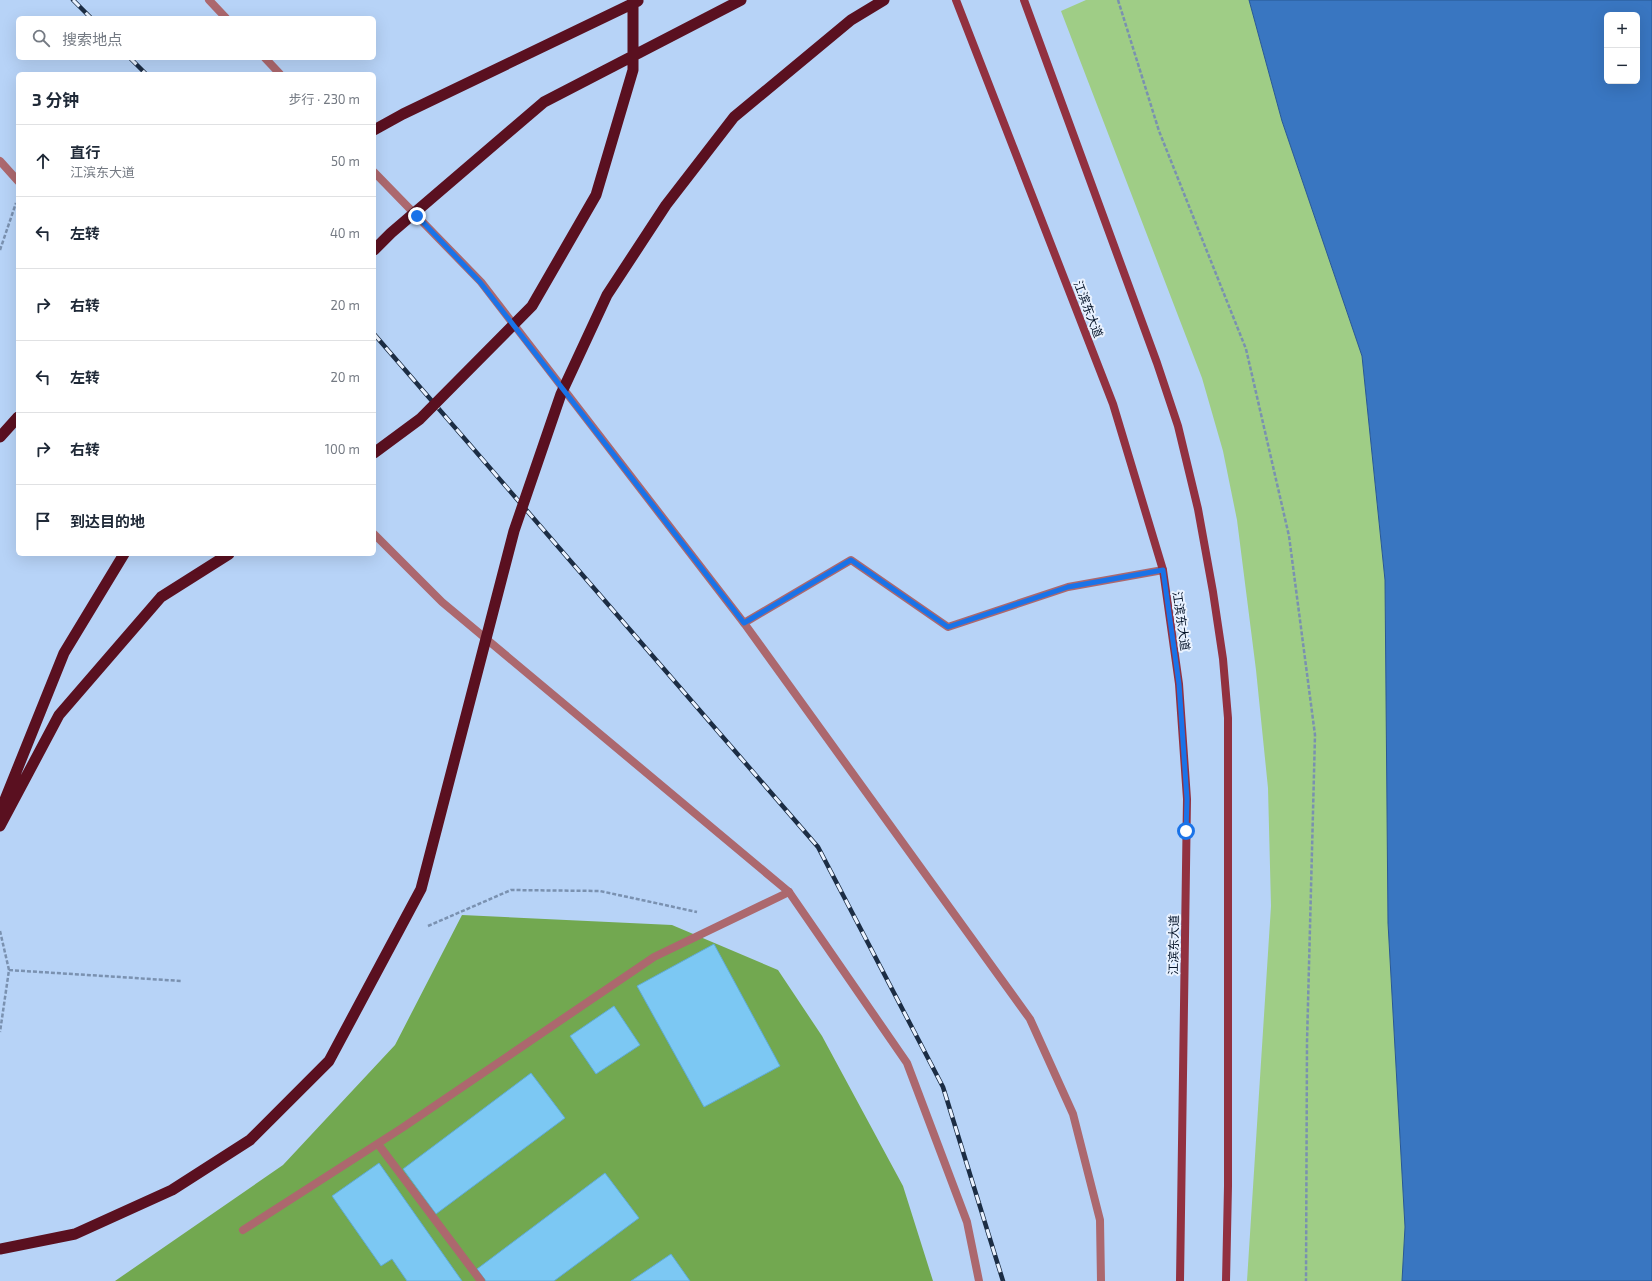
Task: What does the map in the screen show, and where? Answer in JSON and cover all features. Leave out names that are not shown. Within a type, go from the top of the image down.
[{"type":"highway","points":[[376,452],[420,419],[532,306],[596,195],[633,70],[633,0]]},
{"type":"highway","points":[[376,129],[403,114],[640,0]]},
{"type":"highway","points":[[376,248],[391,233],[544,102],[741,0]]},
{"type":"highway","points":[[0,1249],[75,1234],[172,1190],[250,1140],[329,1061],[421,889],[514,531],[561,394],[607,295],[666,205],[734,117],[851,20],[884,0]]},
{"type":"highway","points":[[0,437],[16,419]]},
{"type":"highway","points":[[0,812],[64,653],[123,556]]},
{"type":"highway","points":[[0,826],[59,715],[161,597],[226,556]]},
{"type":"main road","name":"江滨东大道","points":[[956,0],[1113,404],[1163,570],[1179,684],[1187,799],[1180,1281]]},
{"type":"main road","points":[[1024,0],[1157,363],[1178,426],[1198,509],[1213,592],[1223,659],[1228,718],[1228,1186],[1226,1281]]},
{"type":"street","points":[[209,0],[224,16]]},
{"type":"street","points":[[267,60],[278,72]]},
{"type":"street","points":[[0,161],[16,179]]},
{"type":"street","points":[[376,174],[480,282],[744,623],[1030,1019],[1073,1114],[1100,1220],[1101,1281]]},
{"type":"street","points":[[376,536],[442,602],[789,892],[907,1063],[967,1222],[979,1281]]},
{"type":"street","points":[[744,623],[851,560],[948,627],[1068,587],[1163,570]]},
{"type":"street","points":[[243,1230],[378,1144],[654,957],[789,892]]},
{"type":"street","points":[[378,1144],[482,1281]]},
{"type":"path","points":[[1118,0],[1160,131],[1246,349],[1289,536],[1315,735],[1308,1034],[1306,1281]]},
{"type":"path","points":[[0,250],[16,202]]},
{"type":"path","points":[[425,928],[511,890],[600,891],[733,919]]},
{"type":"path","points":[[0,931],[9,970],[0,1032]]},
{"type":"path","points":[[9,970],[182,982]]},
{"type":"green space","points":[[1086,0],[1249,0],[1282,121],[1362,356],[1385,580],[1388,923],[1405,1227],[1402,1281],[1247,1281],[1271,906],[1268,788],[1256,670],[1237,520],[1223,451],[1202,378],[1061,11]]},
{"type":"green space","points":[[462,915],[672,925],[778,970],[822,1036],[903,1186],[933,1281],[115,1281],[283,1165],[395,1045]]},
{"type":"water","points":[[1249,0],[1652,0],[1652,1281],[1402,1281],[1405,1227],[1388,923],[1385,580],[1362,356],[1282,121]]},
{"type":"building","points":[[714,944],[780,1066],[704,1107],[637,986]]},
{"type":"building","points":[[614,1006],[640,1045],[596,1074],[570,1036]]},
{"type":"building","points":[[531,1073],[565,1118],[436,1214],[403,1169]]},
{"type":"building","points":[[379,1163],[462,1281],[407,1281],[392,1259],[381,1266],[332,1196]]},
{"type":"building","points":[[605,1173],[639,1218],[554,1281],[486,1281],[477,1269]]},
{"type":"building","points":[[671,1254],[690,1281],[631,1281]]},
{"type":"railway","points":[[73,0],[89,16]]},
{"type":"railway","points":[[132,60],[144,72]]},
{"type":"railway","points":[[376,336],[818,847],[943,1087],[1003,1281]]},
{"type":"route","points":[[417,216],[480,282],[744,623],[851,560],[948,627],[1068,587],[1163,570],[1179,684],[1187,799],[1186,831]]}]
